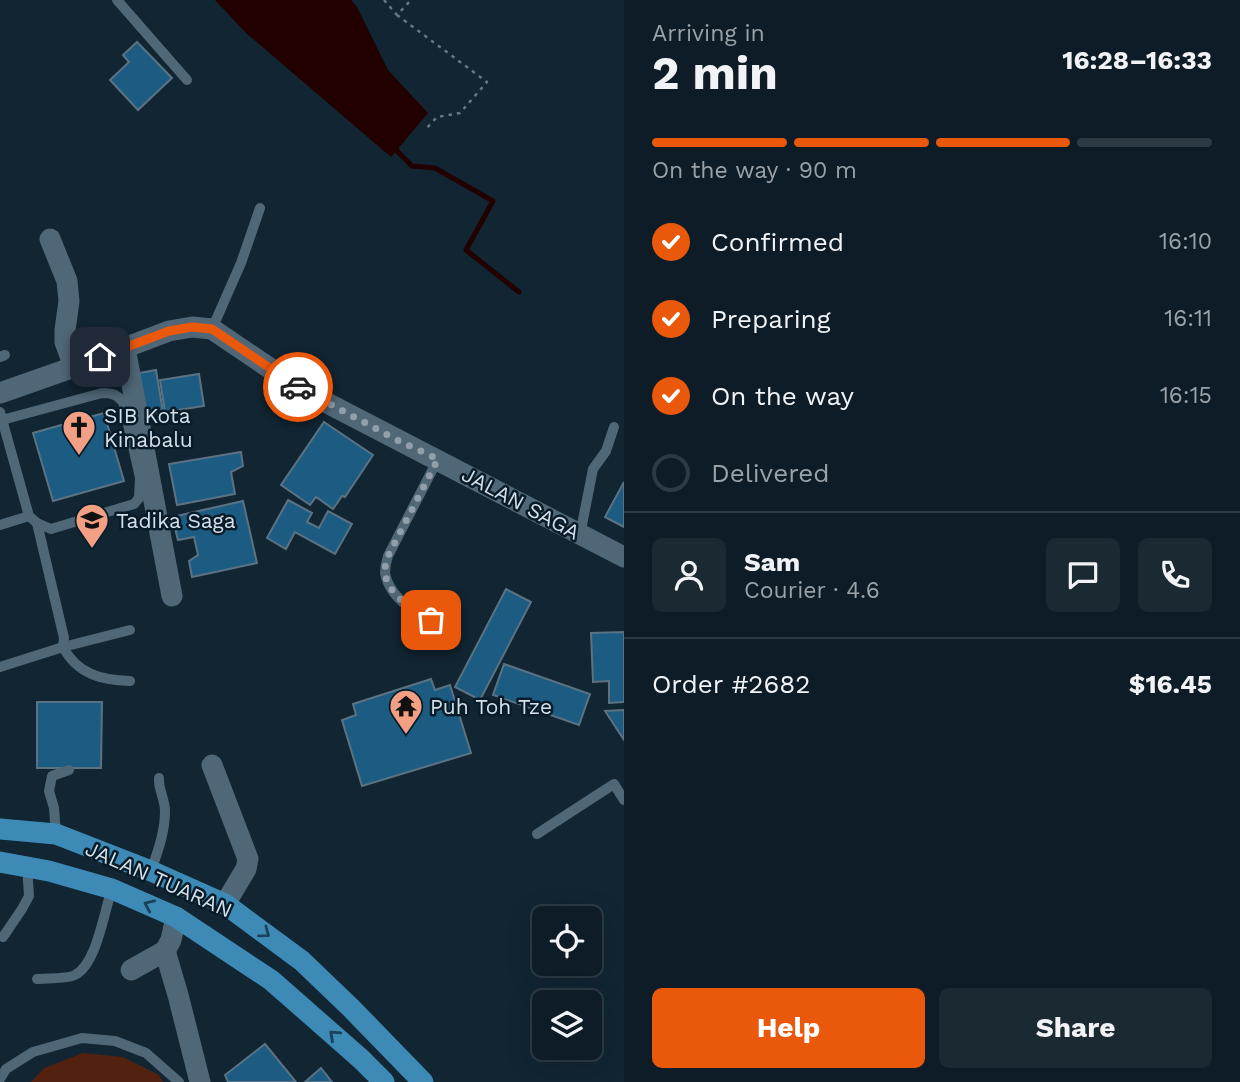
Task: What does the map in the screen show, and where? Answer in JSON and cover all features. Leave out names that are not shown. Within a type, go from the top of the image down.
[{"type":"main road","name":"JALAN TUARAN","points":[[0,829],[56,834],[151,871],[225,904],[302,961],[423,1082]]},
{"type":"main road","name":"JALAN TUARAN","points":[[0,862],[27,866],[111,889],[176,917],[271,980],[384,1082]]},
{"type":"street","points":[[50,239],[67,281],[69,301],[65,341],[74,367]]},
{"type":"street","points":[[0,393],[180,328],[212,329]]},
{"type":"street","name":"JALAN SAGA","points":[[212,329],[302,390],[624,557]]},
{"type":"street","points":[[125,348],[172,596]]},
{"type":"street","points":[[212,765],[248,859],[246,869],[225,904]]},
{"type":"street","points":[[131,970],[165,951],[171,940],[176,917]]},
{"type":"street","points":[[165,951],[200,1082]]},
{"type":"lane","points":[[117,0],[187,80]]},
{"type":"lane","points":[[212,329],[241,262],[260,208]]},
{"type":"lane","points":[[0,525],[33,519],[51,529],[134,504],[139,498],[140,478],[119,397],[112,393],[102,393],[1,416],[33,519],[64,638],[63,647],[69,659],[87,672],[106,680],[130,681]]},
{"type":"lane","points":[[580,535],[593,469],[606,451],[614,427]]},
{"type":"lane","points":[[438,459],[388,556],[385,571],[390,587],[414,611],[431,620],[445,623]]},
{"type":"lane","points":[[0,667],[130,630]]},
{"type":"lane","points":[[56,834],[54,808],[49,791],[52,776],[69,770]]},
{"type":"lane","points":[[151,871],[163,834],[165,808],[159,778]]},
{"type":"lane","points":[[537,834],[614,784],[624,800]]},
{"type":"lane","points":[[4,937],[29,896],[27,866]]},
{"type":"lane","points":[[37,979],[75,976],[84,967],[97,939],[111,889]]},
{"type":"lane","points":[[0,1079],[6,1069],[33,1052],[82,1038],[115,1041],[146,1053],[179,1082]]},
{"type":"path","points":[[384,0],[397,15],[487,82],[460,113],[438,117],[425,130]]},
{"type":"path","points":[[397,15],[411,0]]},
{"type":"shaded area","points":[[215,0],[351,0],[388,70],[428,113],[391,157],[246,33]]},
{"type":"shaded area","points":[[83,1053],[123,1057],[159,1075],[163,1082],[31,1082],[44,1068]]},
{"type":"building","points":[[137,42],[172,78],[138,110],[110,80],[129,62],[123,55]]},
{"type":"building","points":[[156,370],[163,412],[147,415],[139,373]]},
{"type":"building","points":[[199,374],[204,406],[165,412],[160,380]]},
{"type":"building","name":"SIB Kota Kinabalu","points":[[104,413],[124,481],[53,501],[33,433]]},
{"type":"building","points":[[324,422],[373,455],[345,497],[342,496],[333,509],[316,497],[310,505],[281,485]]},
{"type":"building","points":[[241,452],[243,466],[231,472],[235,494],[177,505],[169,464]]},
{"type":"building","points":[[624,482],[624,527],[605,517]]},
{"type":"building","points":[[288,500],[312,513],[307,522],[319,528],[328,511],[352,524],[335,554],[295,532],[286,549],[267,538]]},
{"type":"building","points":[[243,501],[257,563],[192,577],[189,561],[198,555],[194,537],[178,540],[172,517]]},
{"type":"building","points":[[506,589],[531,602],[480,700],[455,687]]},
{"type":"building","points":[[624,632],[624,702],[609,703],[609,681],[593,682],[591,633]]},
{"type":"building","points":[[504,664],[590,694],[579,725],[493,695]]},
{"type":"building","name":"Puh Toh Tze","points":[[431,679],[435,690],[450,685],[471,753],[362,786],[342,720],[356,715],[353,704]]},
{"type":"building","points":[[37,702],[102,702],[101,768],[37,768]]},
{"type":"building","points":[[624,710],[624,740],[605,711]]},
{"type":"building","points":[[265,1044],[296,1082],[228,1082],[225,1075]]},
{"type":"building","points":[[321,1068],[332,1082],[305,1082]]},
{"type":"waterway","points":[[395,144],[397,151],[412,166],[435,168],[493,201],[466,250],[519,292]]},
{"type":"way so far","points":[[298,387],[349,416],[438,459],[388,556],[385,571],[390,587],[399,597],[414,611],[431,620]]},
{"type":"place","name":"SIB Kota Kinabalu","points":[[79,457]]},
{"type":"place","name":"Tadika Saga","points":[[92,550]]},
{"type":"place","name":"Puh Toh Tze","points":[[406,736]]},
{"type":"route","points":[[100,357],[180,328],[212,329],[298,387]]}]
